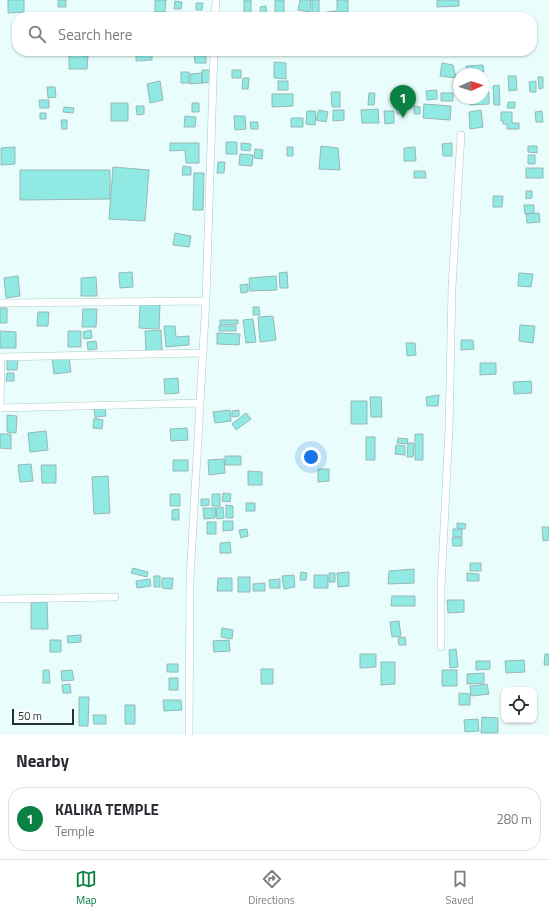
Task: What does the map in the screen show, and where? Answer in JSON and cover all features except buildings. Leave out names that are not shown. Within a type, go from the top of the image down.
[{"type":"street","points":[[215,12],[216,0]]},
{"type":"street","points":[[189,735],[190,579],[206,301],[214,56]]},
{"type":"street","points":[[441,647],[454,240],[461,135]]},
{"type":"street","points":[[0,303],[206,301]]},
{"type":"street","points":[[200,403],[0,408],[0,357],[203,353]]},
{"type":"street","points":[[0,599],[115,597]]},
{"type":"place","name":"KALIKA TEMPLE","points":[[403,118]]}]
